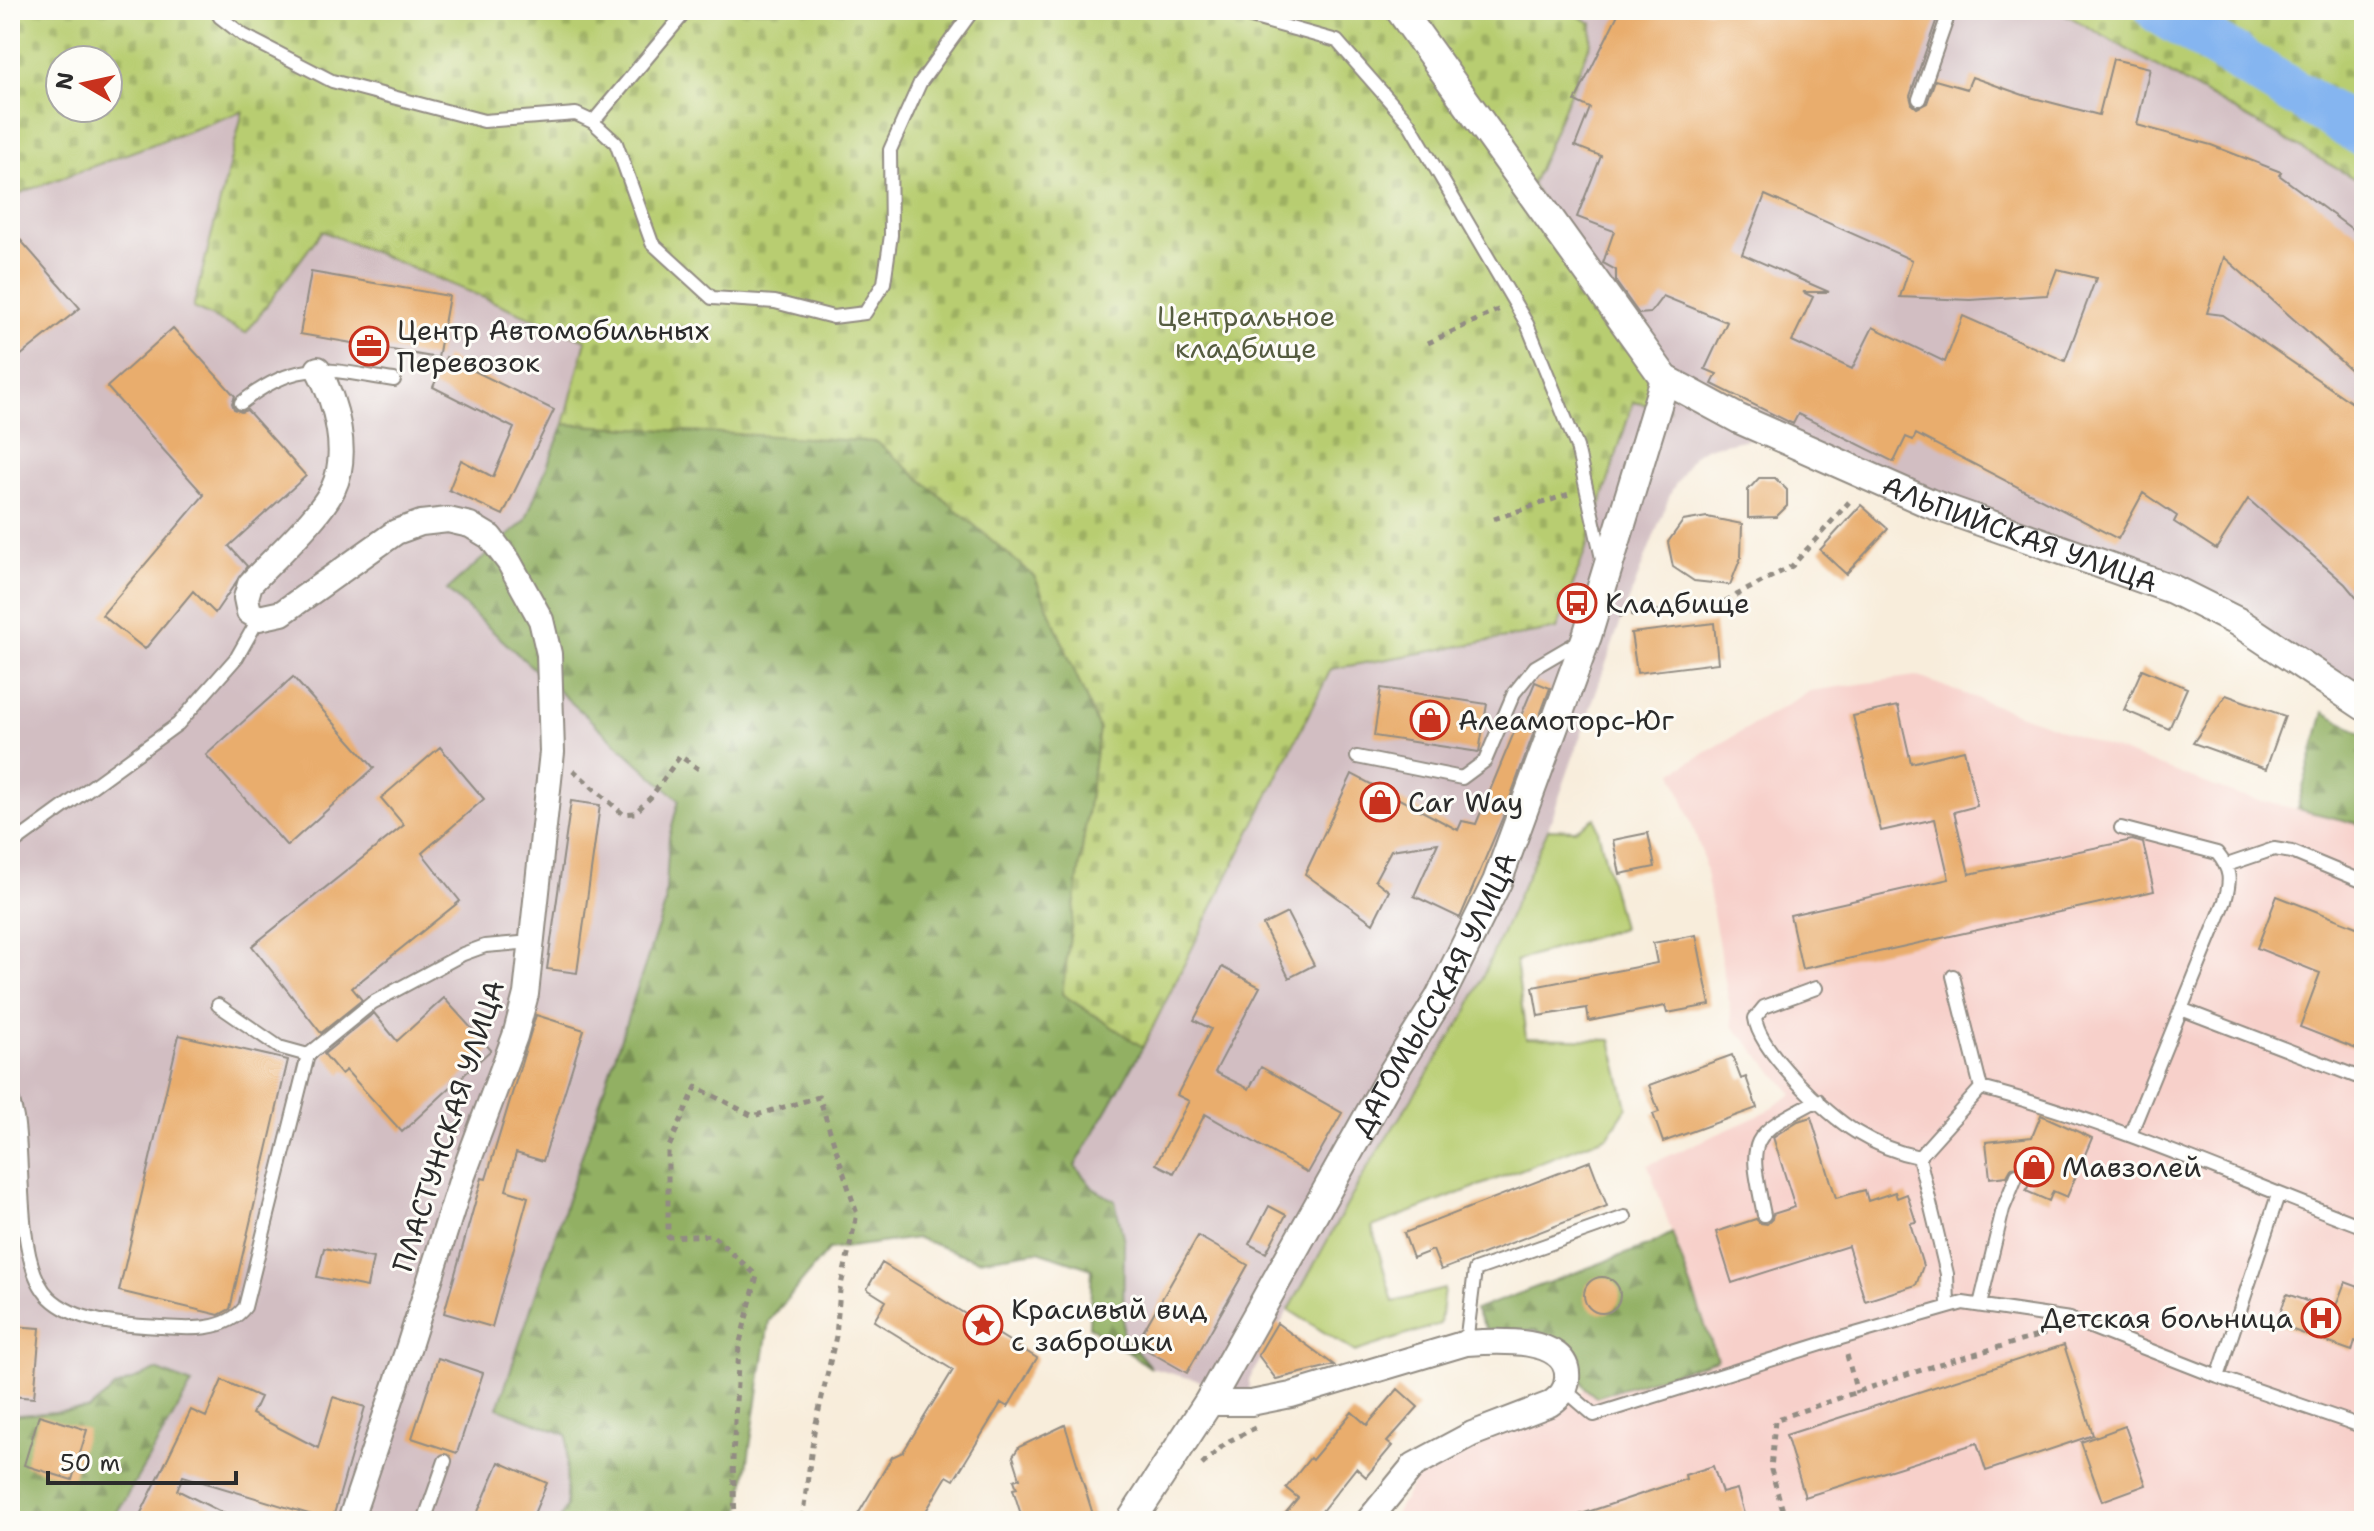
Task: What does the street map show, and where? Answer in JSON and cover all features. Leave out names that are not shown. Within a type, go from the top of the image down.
[{"type":"street","points":[[1400,10],[1665,379]]},
{"type":"street","points":[[259,618],[249,612],[246,598],[250,584],[325,503],[334,487],[338,467],[339,420],[331,394],[318,369]]},
{"type":"street","name":"ДАГОМЫССКАЯ УЛИЦА","points":[[1131,1521],[1208,1403],[1392,1074],[1439,999],[1497,882],[1591,624],[1665,379]]},
{"type":"street","name":"АЛЬПИЙСКАЯ УЛИЦА","points":[[1665,379],[1739,419],[1929,503],[2172,589],[2238,622],[2364,706]]},
{"type":"street","name":"ПЛАСТУНСКАЯ УЛИЦА","points":[[259,618],[282,613],[396,532],[421,523],[448,520],[470,525],[490,537],[509,562],[541,620],[549,654],[552,752],[526,994],[515,1036],[462,1178],[350,1521]]},
{"type":"street","points":[[1208,1403],[1251,1403],[1291,1395],[1466,1343],[1496,1341],[1538,1346],[1551,1350],[1561,1358],[1566,1366],[1565,1390],[1550,1404],[1472,1434],[1414,1465],[1368,1521]]},
{"type":"lane","points":[[216,10],[220,17],[243,35],[332,81],[484,121],[576,114],[593,122],[616,143],[652,243],[712,298],[775,302],[833,317],[865,313],[884,283],[891,235],[890,150],[920,83],[973,10]]},
{"type":"lane","points":[[593,122],[687,10]]},
{"type":"lane","points":[[1226,10],[1337,41],[1409,123],[1527,324],[1577,447],[1605,573]]},
{"type":"lane","points":[[1919,99],[1950,10]]},
{"type":"lane","points":[[241,403],[265,385],[292,372],[318,369],[394,380]]},
{"type":"lane","points":[[10,846],[178,724],[237,657],[259,618]]},
{"type":"lane","points":[[1357,757],[1462,778],[1485,761],[1514,693],[1535,667],[1591,624]]},
{"type":"lane","points":[[2121,828],[2217,853],[2227,865],[2231,880],[2130,1135]]},
{"type":"lane","points":[[2227,865],[2274,849],[2292,852],[2364,882]]},
{"type":"lane","points":[[10,1088],[17,1118],[28,1255],[36,1280],[50,1298],[70,1311],[97,1320],[161,1327],[228,1323],[245,1307],[308,1055],[372,1003],[463,954],[485,946],[532,942]]},
{"type":"lane","points":[[1953,976],[1981,1088]]},
{"type":"lane","points":[[1816,988],[1764,1007],[1755,1018],[1756,1029],[1787,1074],[1855,1132],[1906,1155],[1919,1157]]},
{"type":"lane","points":[[218,1005],[279,1047],[308,1055]]},
{"type":"lane","points":[[2181,1009],[2355,1076],[2364,1076]]},
{"type":"lane","points":[[1981,1088],[2130,1135],[2364,1227]]},
{"type":"lane","points":[[1919,1157],[1981,1088]]},
{"type":"lane","points":[[1764,1215],[1754,1166],[1755,1149],[1771,1125],[1818,1100]]},
{"type":"lane","points":[[1919,1157],[1947,1274],[1948,1306]]},
{"type":"lane","points":[[1980,1305],[2003,1209],[2017,1175]]},
{"type":"lane","points":[[2218,1377],[2278,1195]]},
{"type":"lane","points":[[1466,1343],[1475,1270],[1625,1217]]},
{"type":"lane","points":[[1565,1390],[1594,1415],[1963,1303],[2070,1319],[2218,1377],[2364,1427]]},
{"type":"lane","points":[[424,1521],[445,1461]]},
{"type":"path","points":[[1428,343],[1514,302]]},
{"type":"path","points":[[1494,519],[1586,488]]},
{"type":"path","points":[[1591,624],[1623,615],[1712,608],[1792,566],[1849,502]]},
{"type":"path","points":[[552,752],[623,814],[635,813],[651,797],[680,756],[703,772]]},
{"type":"path","points":[[735,1521],[733,1459],[739,1346],[757,1276],[712,1235],[668,1237],[668,1149],[696,1087],[753,1116],[819,1097],[857,1214],[840,1290],[836,1336],[814,1432],[802,1521]]},
{"type":"path","points":[[1786,1521],[1771,1470],[1775,1420],[1939,1364],[2067,1328],[2070,1319]]},
{"type":"path","points":[[1841,1338],[1857,1393]]},
{"type":"path","points":[[1195,1475],[1203,1463],[1227,1442],[1266,1423]]},
{"type":"shaded area","points":[[1566,10],[2058,10],[2364,184],[2364,709],[2219,612],[1763,436],[1705,448],[1693,456],[1672,490],[1623,615],[1548,829],[1466,1014],[1369,1165],[1249,1380],[1251,1404],[1215,1385],[1151,1368],[1123,1335],[1124,1241],[1115,1202],[1093,1188],[1075,1165],[1143,1047],[1331,669],[1557,629],[1633,402],[1668,409],[1531,184],[1592,23]]},
{"type":"shaded area","points":[[243,110],[193,307],[246,333],[322,231],[587,340],[564,424],[525,521],[448,590],[679,800],[669,837],[665,904],[498,1408],[567,1435],[566,1507],[559,1521],[10,1521],[10,193],[15,195]]},
{"type":"shaded area","points":[[1916,676],[2240,796],[2364,825],[2364,1521],[1391,1521],[1416,1478],[1473,1442],[1561,1410],[1585,1388],[1596,1397],[1716,1359],[1648,1165],[1758,1116],[1793,1094],[1733,1026],[1703,856],[1673,772],[1810,691]]},
{"type":"green space","name":"Центральное кладбище","points":[[10,10],[1566,10],[1592,23],[1591,42],[1532,184],[1669,409],[1633,402],[1557,629],[1331,669],[1143,1047],[1062,994],[1099,729],[1035,577],[877,442],[564,424],[586,340],[322,231],[246,333],[193,308],[243,111],[15,195],[10,193]]},
{"type":"green space","points":[[2058,10],[2364,10],[2364,184]]},
{"type":"green space","points":[[564,424],[877,441],[1035,577],[1099,729],[1062,994],[1143,1047],[1075,1166],[1093,1188],[1115,1201],[1124,1241],[1123,1334],[1151,1368],[1089,1326],[1092,1269],[1038,1251],[978,1260],[917,1238],[828,1250],[769,1321],[739,1521],[559,1521],[566,1507],[567,1435],[498,1408],[665,905],[669,837],[679,800],[447,590],[525,521]]},
{"type":"green space","points":[[2324,712],[2364,735],[2364,825],[2297,809]]},
{"type":"green space","points":[[1595,818],[1622,928],[1516,961],[1526,1038],[1611,1040],[1627,1107],[1608,1136],[1372,1227],[1393,1302],[1444,1289],[1440,1324],[1355,1352],[1289,1310],[1369,1165],[1466,1014],[1548,829],[1575,830]]},
{"type":"green space","points":[[1672,1233],[1717,1359],[1596,1397],[1585,1388],[1565,1349],[1536,1330],[1487,1330],[1475,1310],[1652,1244]]},
{"type":"green space","points":[[156,1370],[192,1384],[112,1521],[10,1521],[10,1416],[89,1409],[116,1387]]},
{"type":"building","points":[[1620,10],[1940,10],[1910,96],[1917,108],[1927,103],[1935,80],[1967,89],[1972,77],[2026,96],[2099,115],[2113,59],[2150,68],[2137,125],[2211,145],[2281,172],[2279,175],[2364,238],[2364,382],[2224,257],[2207,313],[2223,315],[2364,411],[2364,607],[2345,584],[2248,499],[2216,549],[2174,522],[2177,516],[2143,493],[2118,539],[1916,434],[1913,440],[1906,437],[1894,462],[1798,414],[1793,424],[1712,384],[1717,374],[1705,369],[1727,322],[1663,296],[1650,313],[1639,314],[1616,282],[1616,270],[1603,263],[1614,231],[1577,217],[1601,156],[1575,146],[1590,108],[1575,101]],"holes":[[[1765,195],[1912,260],[1900,297],[1970,300],[2047,295],[2057,269],[2096,278],[2065,361],[1963,316],[1945,362],[1873,327],[1852,369],[1792,341],[1813,297],[1803,292],[1829,292],[1742,254]]]},
{"type":"building","points":[[10,228],[80,308],[10,364]]},
{"type":"building","points":[[311,272],[449,296],[438,358],[300,334]]},
{"type":"building","points":[[173,328],[235,396],[232,403],[234,409],[241,412],[247,410],[306,476],[229,546],[247,566],[215,613],[193,591],[145,649],[102,615],[204,495],[107,387]]},
{"type":"building","points":[[446,357],[554,410],[503,515],[449,490],[461,460],[493,477],[514,428],[433,387]]},
{"type":"building","points":[[1759,478],[1775,478],[1787,490],[1787,506],[1776,517],[1748,518],[1748,490]]},
{"type":"building","points":[[1861,505],[1888,529],[1846,574],[1820,550]]},
{"type":"building","points":[[1707,517],[1742,524],[1741,557],[1730,585],[1694,581],[1673,567],[1668,542],[1683,521]]},
{"type":"building","points":[[1714,623],[1718,663],[1637,673],[1631,633]]},
{"type":"building","points":[[2142,669],[2187,688],[2169,729],[2124,710]]},
{"type":"building","points":[[293,677],[374,768],[287,846],[206,755]]},
{"type":"building","points":[[1535,682],[1550,688],[1503,817],[1460,918],[1414,896],[1438,843],[1391,850],[1375,880],[1389,891],[1373,923],[1305,874],[1352,774],[1458,830],[1462,821],[1476,824]]},
{"type":"building","name":"Алеамоторс-Юг","points":[[1381,688],[1487,704],[1479,752],[1374,736]]},
{"type":"building","points":[[2226,695],[2285,716],[2266,769],[2193,743]]},
{"type":"building","points":[[1898,706],[1911,763],[1964,750],[1977,806],[1954,812],[1969,874],[2132,840],[2143,843],[2154,891],[1802,969],[1790,915],[1949,879],[1935,819],[1881,831],[1853,716]]},
{"type":"building","points":[[440,747],[484,799],[422,853],[460,901],[352,988],[362,1000],[321,1033],[252,946],[404,825],[381,798]]},
{"type":"building","points":[[571,801],[600,805],[577,973],[547,969]]},
{"type":"building","points":[[1648,833],[1655,867],[1620,874],[1613,840]]},
{"type":"building","points":[[2277,896],[2364,930],[2364,1052],[2300,1027],[2320,973],[2257,948]]},
{"type":"building","points":[[1287,913],[1314,965],[1289,978],[1263,925]]},
{"type":"building","points":[[1696,935],[1710,1005],[1667,1013],[1665,1006],[1589,1021],[1587,1008],[1538,1016],[1533,987],[1657,963],[1653,943]]},
{"type":"building","points":[[1222,967],[1260,987],[1215,1072],[1249,1089],[1261,1067],[1342,1113],[1308,1173],[1205,1114],[1174,1173],[1156,1164],[1189,1101],[1177,1095],[1211,1029],[1194,1020]]},
{"type":"building","points":[[444,998],[491,1050],[402,1132],[346,1070],[341,1074],[324,1054],[374,1013],[397,1041]]},
{"type":"building","points":[[536,1015],[584,1030],[543,1161],[516,1153],[506,1190],[528,1197],[492,1327],[444,1313],[482,1178],[486,1179]]},
{"type":"building","points":[[179,1035],[288,1060],[230,1309],[219,1315],[119,1291]]},
{"type":"building","points":[[1732,1055],[1741,1079],[1746,1077],[1757,1108],[1663,1142],[1653,1114],[1659,1112],[1649,1085]]},
{"type":"building","name":"Мавзолей","points":[[2041,1115],[2092,1138],[2067,1197],[2053,1191],[2049,1201],[2026,1191],[2034,1173],[2026,1174],[2020,1166],[2012,1167],[2007,1176],[1990,1178],[1986,1142],[2032,1137]]},
{"type":"building","points":[[1811,1117],[1836,1198],[1865,1190],[1868,1201],[1895,1192],[1897,1198],[1907,1194],[1916,1222],[1910,1223],[1923,1266],[1916,1285],[1865,1301],[1848,1246],[1732,1283],[1716,1232],[1756,1219],[1767,1224],[1773,1214],[1795,1207],[1773,1137],[1798,1121]]},
{"type":"building","points":[[1590,1161],[1607,1206],[1441,1270],[1433,1250],[1413,1258],[1404,1233]]},
{"type":"building","points":[[1269,1206],[1286,1215],[1266,1253],[1249,1244]]},
{"type":"building","points":[[1198,1236],[1248,1265],[1187,1373],[1136,1344]]},
{"type":"building","points":[[324,1248],[373,1258],[367,1287],[317,1277]]},
{"type":"building","points":[[882,1263],[1037,1358],[1008,1407],[1001,1403],[954,1480],[947,1476],[920,1521],[854,1521],[892,1457],[903,1452],[953,1370],[874,1321],[886,1301],[867,1289]]},
{"type":"building","points":[[1602,1277],[1615,1282],[1620,1295],[1615,1308],[1602,1313],[1589,1308],[1584,1295],[1589,1282]]},
{"type":"building","name":"Детская больница","points":[[2345,1282],[2364,1289],[2364,1345],[2355,1341],[2352,1351],[2276,1324],[2287,1294],[2334,1311]]},
{"type":"building","points":[[1277,1323],[1334,1365],[1276,1379],[1258,1355]]},
{"type":"building","points":[[10,1326],[40,1328],[34,1398],[10,1396]]},
{"type":"building","points":[[2064,1345],[2093,1435],[1986,1471],[1977,1443],[1805,1497],[1786,1435]]},
{"type":"building","points":[[438,1358],[483,1373],[457,1453],[412,1438]]},
{"type":"building","points":[[222,1380],[260,1397],[252,1414],[318,1448],[333,1397],[365,1407],[332,1521],[183,1476],[177,1490],[239,1521],[137,1521],[191,1410],[206,1417]]},
{"type":"building","points":[[1398,1389],[1418,1407],[1387,1442],[1392,1446],[1366,1477],[1356,1468],[1314,1521],[1279,1521],[1298,1498],[1286,1488],[1310,1458],[1312,1460],[1352,1412],[1367,1425]]},
{"type":"building","points":[[39,1415],[87,1430],[72,1480],[24,1465]]},
{"type":"building","points":[[1065,1425],[1095,1521],[1023,1521],[1013,1489],[1017,1488],[1014,1480],[1020,1478],[1013,1456],[1019,1447]]},
{"type":"building","points":[[2125,1426],[2146,1485],[2102,1501],[2081,1442]]},
{"type":"building","points":[[499,1462],[547,1483],[531,1521],[474,1521]]},
{"type":"building","points":[[1713,1466],[1722,1493],[1737,1489],[1746,1521],[1574,1521],[1573,1517],[1686,1479],[1685,1475]]},
{"type":"waterway","points":[[2158,10],[2364,135]]},
{"type":"place","name":"Центр Автомобильных Перевозок","points":[[369,346]]},
{"type":"place","name":"Кладбище","points":[[1577,603]]},
{"type":"place","name":"Алеамоторс-Юг","points":[[1430,720]]},
{"type":"place","name":"Car Way","points":[[1380,802]]},
{"type":"place","name":"Мавзолей","points":[[2034,1167]]},
{"type":"place","name":"Детская больница","points":[[2321,1318]]},
{"type":"place","name":"Красивый вид с заброшки","points":[[983,1325]]}]
